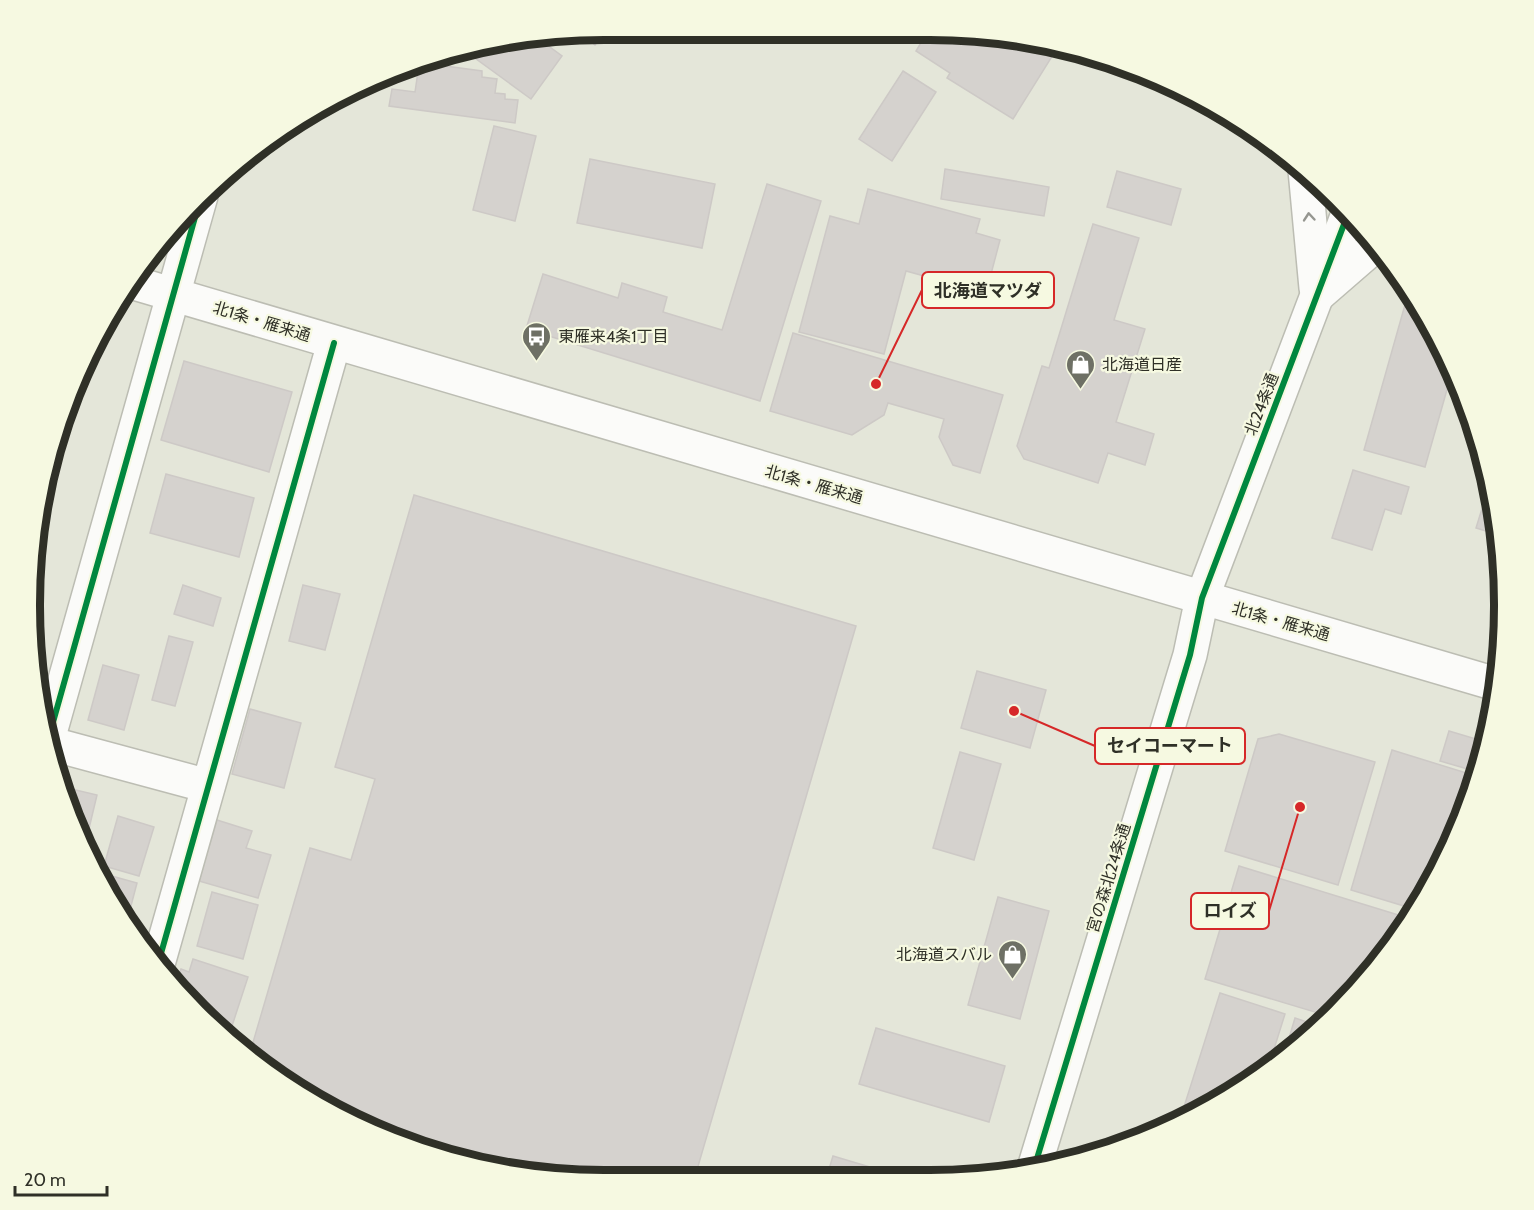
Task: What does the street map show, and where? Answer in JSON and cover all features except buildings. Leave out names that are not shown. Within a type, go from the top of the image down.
[{"type":"main road","points":[[1307,186],[1317,296]]},
{"type":"main road","points":[[53,724],[195,217]]},
{"type":"main road","name":"北24条通","points":[[1202,598],[1344,224]]},
{"type":"main road","points":[[1317,296],[1369,251]]},
{"type":"main road","name":"北1条・雁来通","points":[[140,285],[1489,682]]},
{"type":"main road","points":[[161,954],[334,343]]},
{"type":"main road","name":"宮の森北24条通","points":[[1037,1159],[1190,655],[1202,598]]},
{"type":"main road","points":[[58,745],[208,786]]},
{"type":"cycle path","points":[[53,723],[195,218]]},
{"type":"cycle path","points":[[1037,1159],[1190,655],[1202,598],[1344,224]]},
{"type":"cycle path","points":[[161,954],[334,343]]},
{"type":"place","name":"東雁来4条1丁目","points":[[537,362]]},
{"type":"place","name":"北海道マツダ","points":[[876,384]]},
{"type":"place","name":"北海道日産","points":[[1081,390]]},
{"type":"place","name":"セイコーマート","points":[[1014,711]]},
{"type":"place","name":"ロイズ","points":[[1300,807]]},
{"type":"place","name":"北海道スバル","points":[[1013,980]]}]
